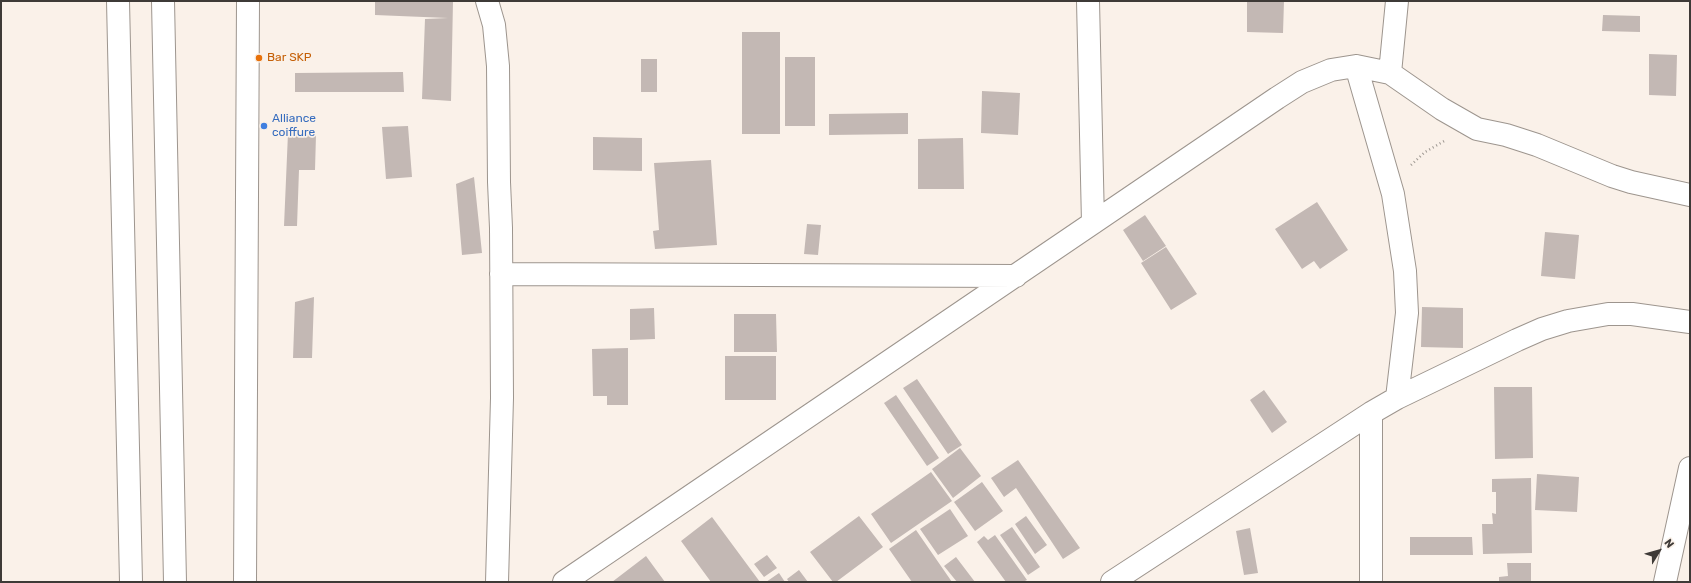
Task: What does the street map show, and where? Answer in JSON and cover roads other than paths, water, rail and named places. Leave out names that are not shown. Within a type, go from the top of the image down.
[{"type":"street","points":[[118,1],[131,582]]},
{"type":"street","points":[[163,1],[175,582]]},
{"type":"street","points":[[245,582],[248,1]]},
{"type":"street","points":[[487,1],[494,25],[498,66],[502,398],[497,582]]},
{"type":"street","points":[[1088,1],[1093,223]]},
{"type":"street","points":[[1390,73],[1396,1]]},
{"type":"street","points":[[1356,66],[1393,194],[1404,271],[1407,313],[1397,398]]},
{"type":"street","points":[[564,582],[1302,82],[1331,70],[1356,66],[1390,73],[1476,129],[1506,135],[1537,145],[1625,180],[1690,196]]},
{"type":"street","points":[[501,274],[1016,276]]},
{"type":"street","points":[[1112,582],[1371,413],[1397,398],[1517,340],[1568,321],[1616,314],[1632,314],[1690,323]]},
{"type":"street","points":[[1371,413],[1371,582]]},
{"type":"street","points":[[1665,582],[1690,468]]},
{"type":"place","name":"Bar SKP","points":[[259,58]]},
{"type":"place","name":"Alliance coiffure","points":[[264,126]]}]
